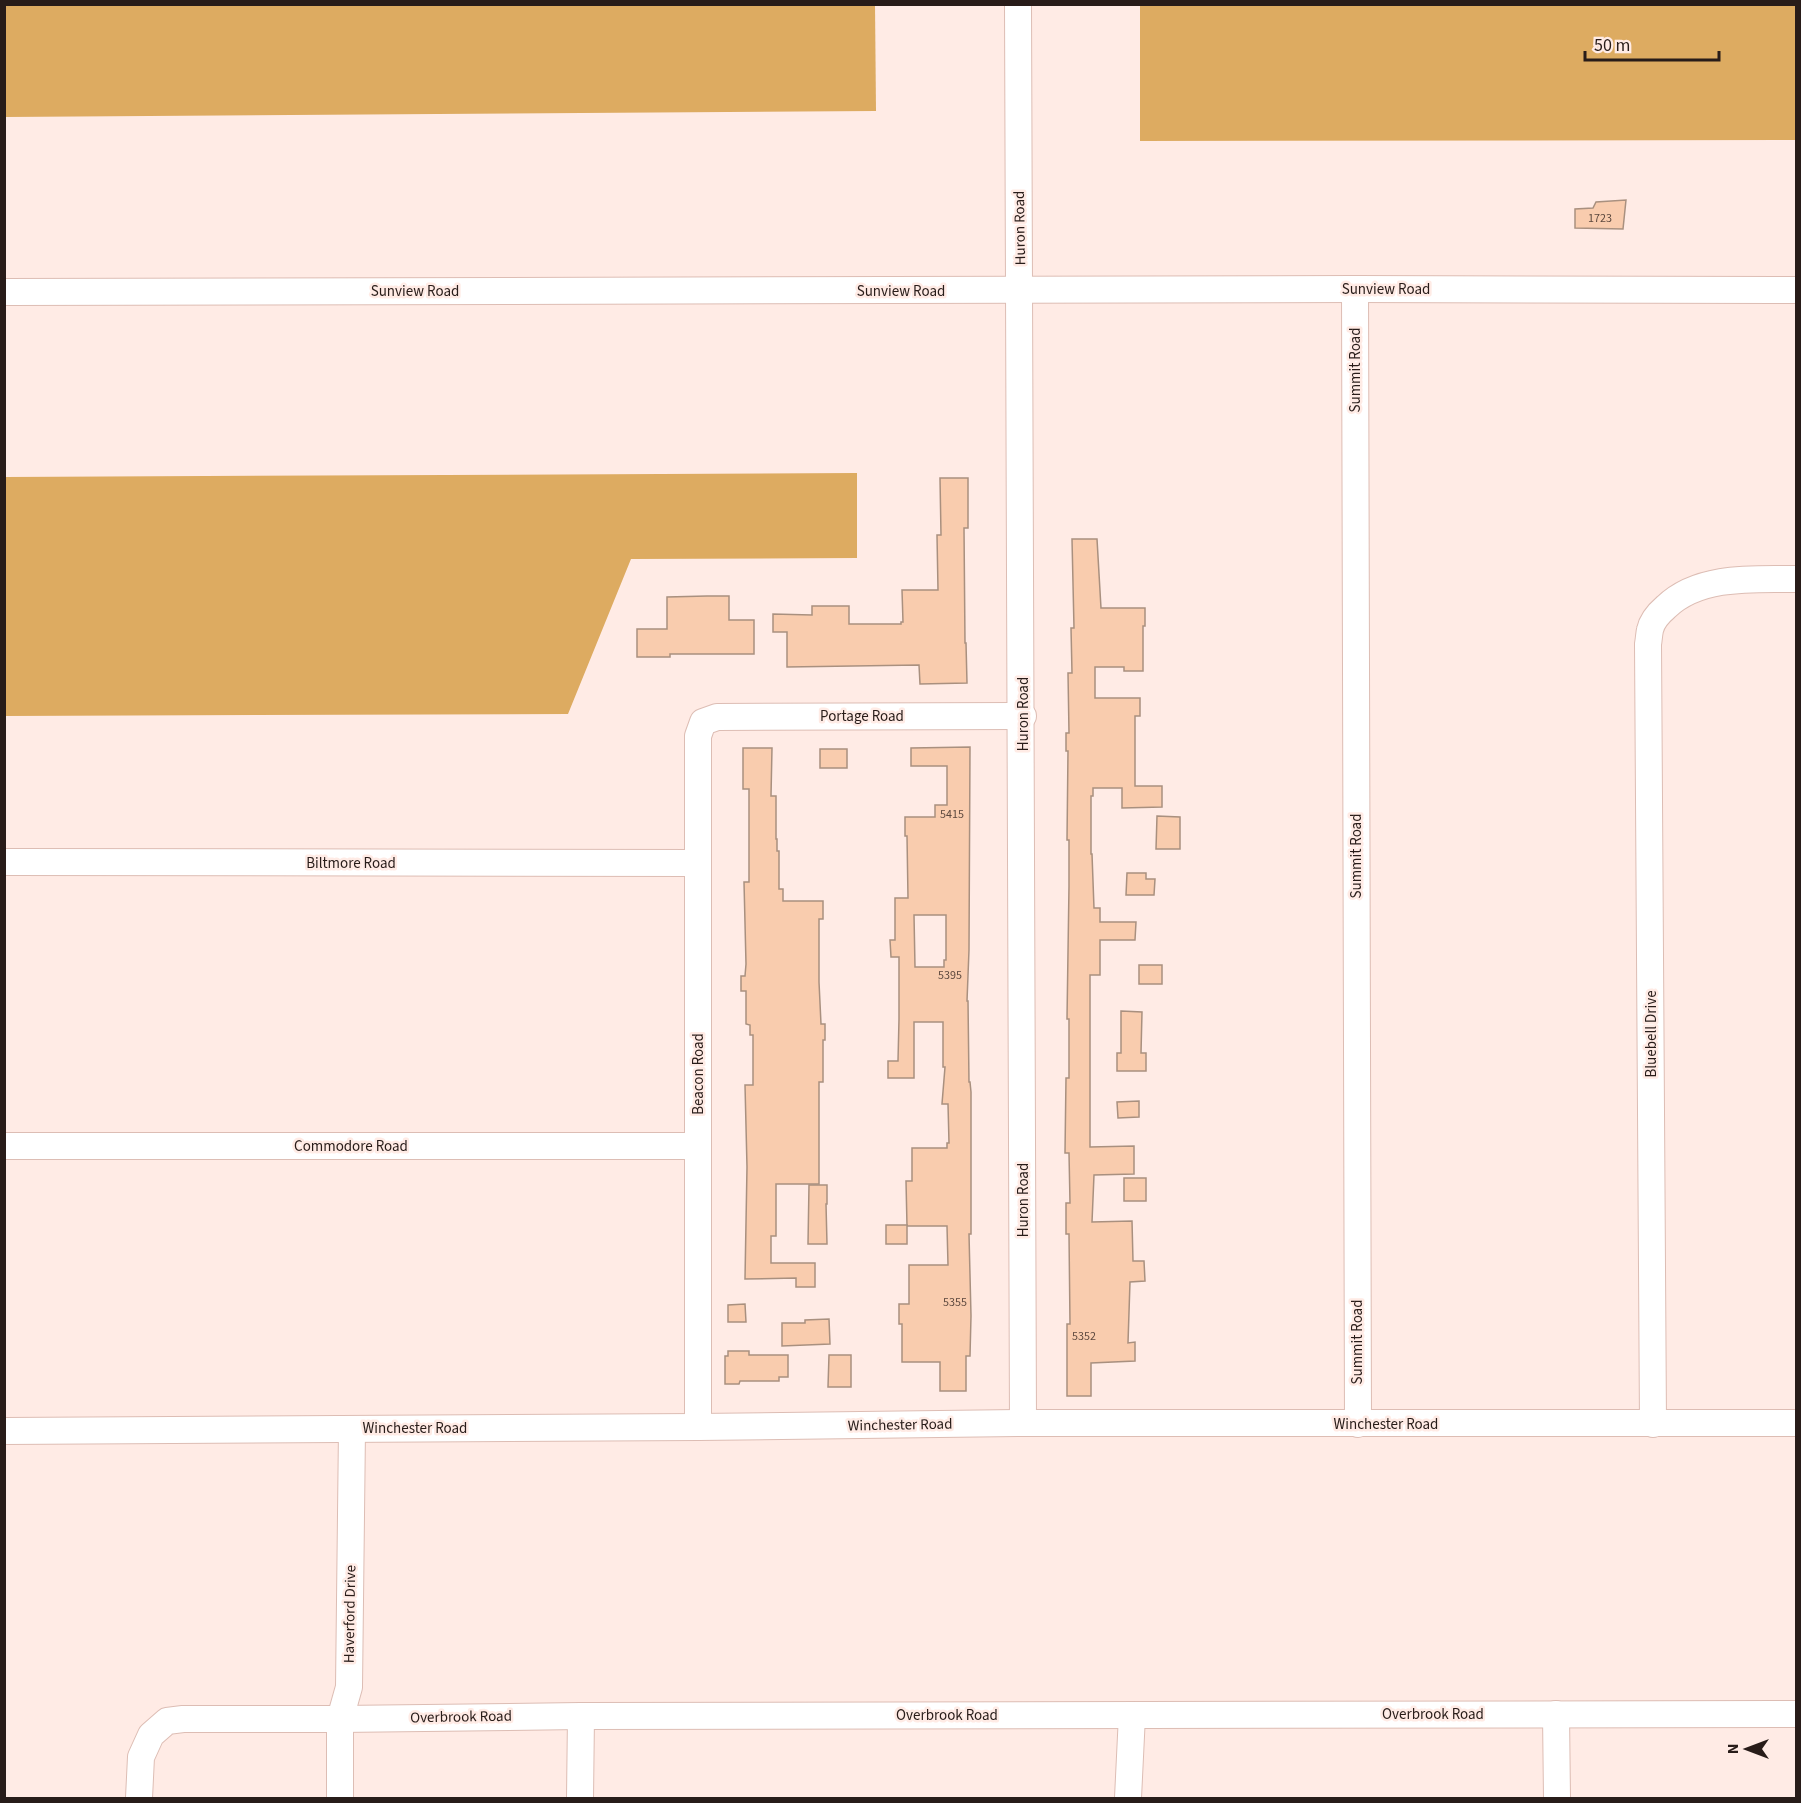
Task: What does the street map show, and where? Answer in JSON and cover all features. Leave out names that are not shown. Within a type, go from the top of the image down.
[{"type":"street","name":"Huron Road","points":[[1018,4],[1023,716],[1023,1423]]},
{"type":"street","name":"Summit Road","points":[[1355,289],[1358,1424]]},
{"type":"street","name":"Sunview Road","points":[[4,292],[1797,290]]},
{"type":"street","name":"Bluebell Drive","points":[[1653,1424],[1648,644],[1650,630],[1656,616],[1671,601],[1689,591],[1740,580],[1797,579]]},
{"type":"street","name":"Portage Road","points":[[702,722],[717,717],[1023,716]]},
{"type":"street","name":"Beacon Road","points":[[698,1427],[698,736],[702,722]]},
{"type":"street","name":"Biltmore Road","points":[[4,862],[698,863]]},
{"type":"street","name":"Commodore Road","points":[[4,1146],[698,1146]]},
{"type":"street","name":"Winchester Road","points":[[4,1431],[1023,1423],[1797,1423]]},
{"type":"street","name":"Haverford Drive","points":[[340,1798],[340,1719],[349,1687],[352,1429]]},
{"type":"street","points":[[1556,1714],[1557,1798]]},
{"type":"street","name":"Overbrook Road","points":[[139,1790],[141,1757],[151,1735],[167,1721],[183,1719],[1797,1714]]},
{"type":"street","points":[[1128,1798],[1132,1715]]},
{"type":"street","points":[[580,1716],[580,1798]]},
{"type":"shaded area","points":[[4,5],[875,5],[876,111],[5,117]]},
{"type":"shaded area","points":[[1140,5],[1796,5],[1796,140],[1140,141]]},
{"type":"shaded area","points":[[857,473],[857,558],[631,559],[568,714],[5,716],[5,477]]},
{"type":"building","points":[[1626,200],[1623,229],[1575,228],[1575,209],[1593,208],[1596,202]]},
{"type":"building","points":[[940,478],[968,478],[968,528],[964,528],[967,683],[920,684],[919,665],[787,667],[787,632],[773,632],[773,614],[812,615],[812,606],[849,606],[849,624],[901,624],[903,622],[902,590],[938,590],[937,535],[941,535]]},
{"type":"building","points":[[1072,539],[1097,539],[1101,608],[1145,608],[1143,671],[1124,671],[1124,667],[1095,667],[1095,698],[1140,698],[1140,716],[1135,716],[1135,786],[1162,786],[1162,807],[1122,808],[1122,788],[1093,788],[1093,796],[1091,796],[1094,908],[1100,908],[1100,922],[1136,922],[1135,940],[1100,940],[1100,975],[1090,975],[1090,1147],[1134,1146],[1134,1174],[1094,1175],[1092,1222],[1132,1221],[1133,1261],[1144,1261],[1145,1281],[1130,1282],[1128,1343],[1135,1342],[1135,1361],[1091,1363],[1091,1396],[1067,1396],[1067,1324],[1070,1324],[1069,1234],[1066,1234],[1066,1203],[1070,1203],[1069,1153],[1065,1153],[1066,1078],[1069,1078],[1069,1019],[1067,1019],[1069,840],[1067,840],[1068,751],[1066,751],[1066,733],[1069,733],[1068,673],[1072,673],[1071,628],[1074,628]]},
{"type":"building","points":[[729,596],[729,620],[754,620],[754,654],[670,654],[670,657],[637,657],[637,629],[667,629],[667,597]]},
{"type":"building","points":[[970,747],[967,1001],[971,1092],[971,1234],[969,1234],[971,1316],[970,1356],[966,1356],[966,1391],[940,1391],[940,1362],[902,1362],[902,1324],[899,1324],[899,1304],[909,1304],[909,1265],[948,1265],[947,1226],[907,1226],[906,1181],[912,1181],[912,1148],[947,1148],[947,1143],[949,1143],[948,1104],[942,1104],[945,1067],[943,1067],[943,1022],[914,1022],[914,1078],[888,1078],[888,1061],[898,1061],[899,957],[891,957],[890,940],[895,940],[895,898],[908,898],[905,817],[935,817],[935,805],[947,805],[947,766],[911,766],[911,748]],"holes":[[[914,915],[946,915],[944,967],[915,967]]]},
{"type":"building","points":[[743,748],[772,748],[771,796],[776,796],[779,889],[783,889],[783,901],[823,901],[823,919],[819,919],[819,982],[821,1024],[825,1024],[825,1040],[823,1040],[823,1082],[819,1082],[819,1184],[776,1184],[776,1236],[771,1236],[771,1263],[815,1263],[815,1287],[796,1287],[796,1278],[745,1279],[747,1167],[745,1085],[753,1085],[753,1035],[750,1035],[750,1025],[746,1024],[746,991],[741,991],[741,976],[745,976],[746,964],[744,882],[749,882],[749,789],[743,789]]},
{"type":"building","points":[[820,749],[847,749],[847,768],[820,768]]},
{"type":"building","points":[[1157,816],[1180,817],[1180,849],[1156,849]]},
{"type":"building","points":[[1127,873],[1146,873],[1146,879],[1155,879],[1154,895],[1126,895]]},
{"type":"building","points":[[1139,965],[1162,965],[1162,984],[1139,984]]},
{"type":"building","points":[[1121,1011],[1142,1012],[1141,1053],[1146,1053],[1146,1071],[1117,1071],[1117,1053],[1121,1053]]},
{"type":"building","points":[[1139,1101],[1139,1117],[1118,1118],[1117,1102]]},
{"type":"building","points":[[1124,1178],[1146,1178],[1146,1201],[1124,1201]]},
{"type":"building","points":[[809,1185],[827,1185],[827,1244],[808,1244]]},
{"type":"building","points":[[886,1225],[907,1225],[907,1244],[886,1244]]},
{"type":"building","points":[[745,1304],[746,1322],[728,1322],[728,1305]]},
{"type":"building","points":[[829,1319],[830,1344],[782,1346],[782,1323],[805,1323],[805,1320]]},
{"type":"building","points":[[728,1351],[749,1351],[749,1355],[788,1355],[788,1377],[779,1377],[779,1381],[740,1381],[739,1384],[725,1384],[725,1356],[728,1356]]},
{"type":"building","points":[[829,1355],[851,1355],[851,1387],[828,1387]]}]
